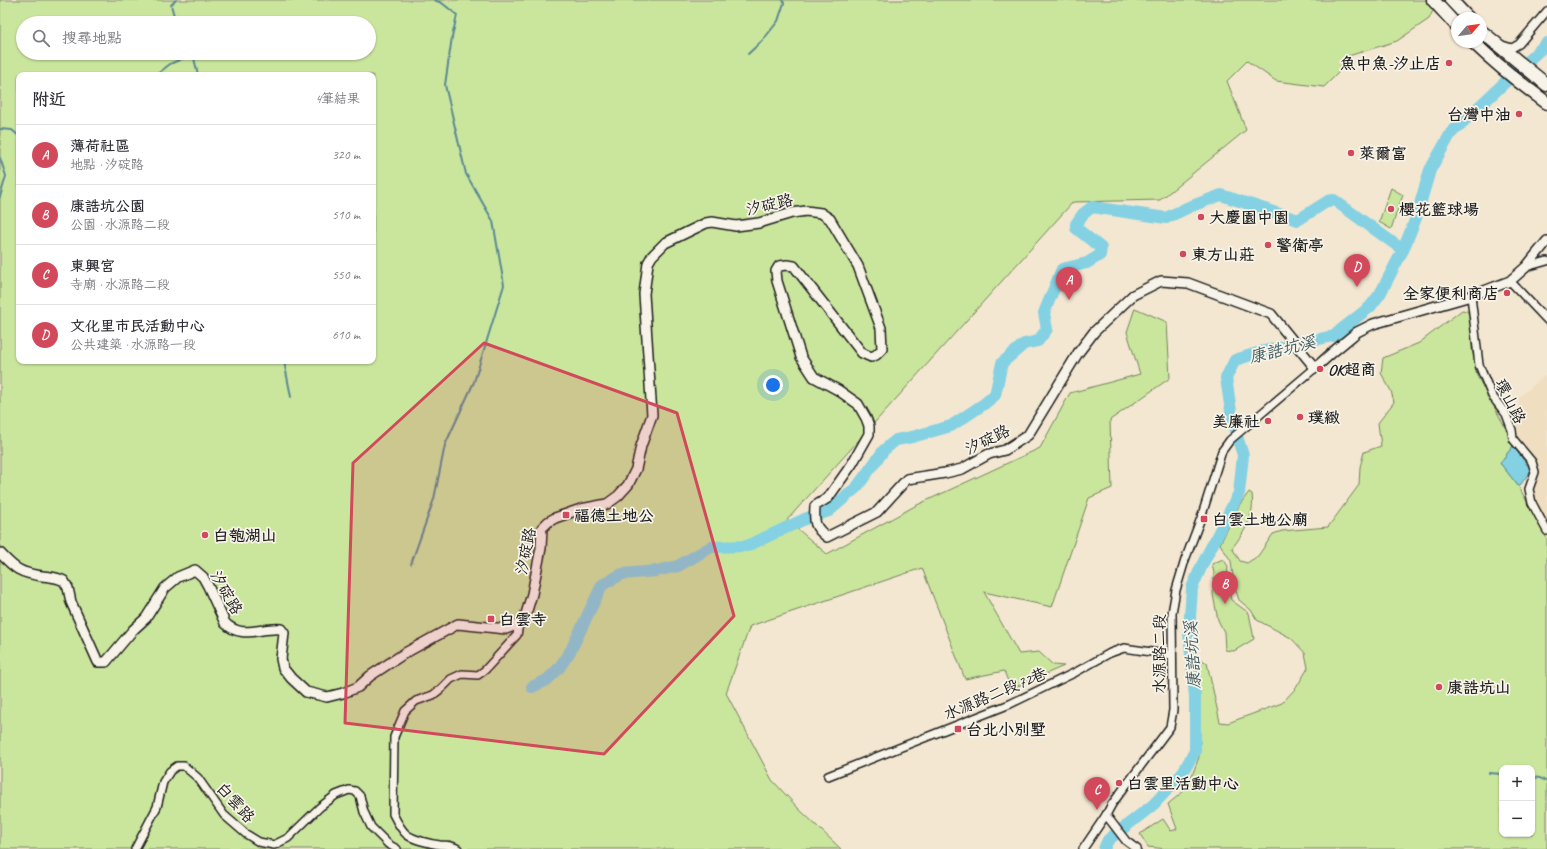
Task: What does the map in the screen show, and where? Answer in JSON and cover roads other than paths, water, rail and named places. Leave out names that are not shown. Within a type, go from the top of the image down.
[{"type":"main road","points":[[1433,0],[1451,20]]},
{"type":"main road","points":[[1451,0],[1462,12]]},
{"type":"main road","points":[[1487,36],[1547,85]]},
{"type":"main road","points":[[1484,53],[1499,47]]},
{"type":"main road","points":[[1479,48],[1523,86],[1547,103]]},
{"type":"street","points":[[1499,47],[1512,48],[1519,44],[1547,11]]},
{"type":"street","name":"汐碇路","points":[[0,553],[13,567],[28,574],[64,581],[68,588],[71,602],[98,662],[106,662],[133,630],[146,618],[165,588],[178,577],[195,570],[203,577],[225,623],[230,628],[242,632],[253,632],[266,628],[281,629],[284,634],[281,660],[283,668],[306,692],[327,697],[358,687],[370,676],[405,653],[458,624],[506,628],[519,624],[526,614],[532,594],[541,548],[542,528],[555,518],[580,509],[607,504],[618,496],[628,484],[636,469],[641,446],[652,415],[644,294],[648,263],[652,256],[665,242],[706,223],[712,222],[736,226],[759,223],[792,213],[806,211],[821,213],[830,219],[858,266],[881,328],[882,349],[876,356],[871,357],[862,353],[794,266],[780,266],[776,271],[777,282],[801,357],[805,364],[814,377],[838,390],[858,404],[869,426],[869,434],[852,464],[828,498],[815,506],[815,525],[818,530],[827,537],[877,512],[908,479],[945,473],[962,468],[989,454],[1005,450],[1028,435],[1078,353],[1094,332],[1134,295],[1161,281],[1188,283],[1271,314],[1315,368]]},
{"type":"street","points":[[1315,368],[1348,339],[1373,324],[1471,296],[1510,281],[1526,267],[1547,241]]},
{"type":"street","points":[[1526,267],[1547,261]]},
{"type":"street","points":[[1510,281],[1547,320]]},
{"type":"street","name":"環山路","points":[[1471,296],[1478,365],[1492,396],[1506,414],[1512,430],[1513,439],[1532,462],[1535,472],[1529,489],[1532,503],[1547,531]]},
{"type":"street","name":"水源路二段","points":[[1083,849],[1108,818],[1112,804],[1170,727],[1173,710],[1172,613],[1176,590],[1222,451],[1230,440],[1242,429],[1315,368]]},
{"type":"street","points":[[458,849],[456,847],[430,844],[407,834],[398,824],[393,814],[394,737],[404,711],[416,701],[433,695],[451,678],[462,674],[478,675],[485,670],[517,634],[519,624]]},
{"type":"street","name":"水源路二段72巷","points":[[828,776],[1010,704],[1076,672],[1110,653],[1124,648],[1172,654]]},
{"type":"street","name":"白雲路","points":[[135,849],[157,808],[163,782],[170,770],[177,766],[184,766],[198,778],[224,815],[246,834],[259,842],[274,846],[288,838],[320,807],[336,795],[349,790],[355,791],[360,796],[364,812],[371,827],[388,844],[397,849]]},
{"type":"street","points":[[1108,818],[1126,840],[1137,849]]},
{"type":"water","points":[[1513,446],[1531,470],[1519,487],[1500,463]]},
{"type":"waterway","points":[[174,16],[171,5],[176,0]]},
{"type":"waterway","points":[[411,564],[434,499],[445,445],[474,382],[504,285],[493,221],[466,174],[445,85],[452,37],[457,15],[442,3],[434,0]]},
{"type":"waterway","points":[[748,54],[763,40],[778,21],[784,3],[782,0]]},
{"type":"waterway","name":"康誥坑溪","points":[[1104,849],[1108,840],[1153,805],[1182,774],[1195,751],[1195,697],[1189,632],[1192,588],[1202,565],[1239,493],[1243,455],[1233,424],[1226,378],[1235,360],[1264,351],[1333,336],[1370,307],[1380,294],[1403,250],[1416,218],[1430,170],[1451,133],[1547,43]]},
{"type":"waterway","points":[[160,72],[170,64],[179,60]]},
{"type":"waterway","points":[[194,60],[197,72]]},
{"type":"waterway","points":[[0,129],[12,130],[16,133]]},
{"type":"waterway","points":[[0,158],[6,176],[0,197]]},
{"type":"waterway","points":[[532,687],[547,680],[559,668],[571,650],[602,585],[622,574],[656,571],[678,566],[711,547],[747,546],[807,518],[829,511],[857,487],[884,450],[896,440],[951,426],[995,395],[1002,363],[1024,344],[1038,341],[1047,329],[1044,313],[1062,269],[1087,263],[1100,255],[1101,248],[1076,228],[1076,224],[1083,214],[1092,207],[1166,218],[1189,207],[1221,195],[1298,220],[1328,201],[1334,200],[1403,250]]},
{"type":"waterway","points":[[285,364],[291,397]]},
{"type":"waterway","points":[[1489,773],[1499,774]]},
{"type":"waterway","points":[[1535,777],[1540,778],[1547,782]]},
{"type":"place","name":"魚中魚-汐止店","points":[[1449,63]]},
{"type":"place","name":"台灣中油","points":[[1519,114]]},
{"type":"place","name":"萊爾富","points":[[1351,153]]},
{"type":"place","name":"櫻花籃球場","points":[[1391,209]]},
{"type":"place","name":"大慶園中園","points":[[1201,217]]},
{"type":"place","name":"警衛亭","points":[[1268,245]]},
{"type":"place","name":"東方山莊","points":[[1183,254]]},
{"type":"place","name":"文化里市民活動中心","points":[[1357,287]]},
{"type":"place","name":"全家便利商店","points":[[1507,293]]},
{"type":"place","name":"薄荷社區","points":[[1069,300]]},
{"type":"place","name":"OK超商","points":[[1320,369]]},
{"type":"place","name":"璞緻","points":[[1300,417]]},
{"type":"place","name":"美廉社","points":[[1268,421]]},
{"type":"place","name":"福德土地公","points":[[566,515]]},
{"type":"place","name":"白雲土地公廟","points":[[1204,519]]},
{"type":"place","name":"白匏湖山","points":[[205,535]]},
{"type":"place","name":"康誥坑公園","points":[[1225,604]]},
{"type":"place","name":"白雲寺","points":[[491,619]]},
{"type":"place","name":"康誥坑山","points":[[1439,687]]},
{"type":"place","name":"台北小別墅","points":[[958,729]]},
{"type":"place","name":"白雲里活動中心","points":[[1119,783]]},
{"type":"place","name":"東興宮","points":[[1097,810]]}]
